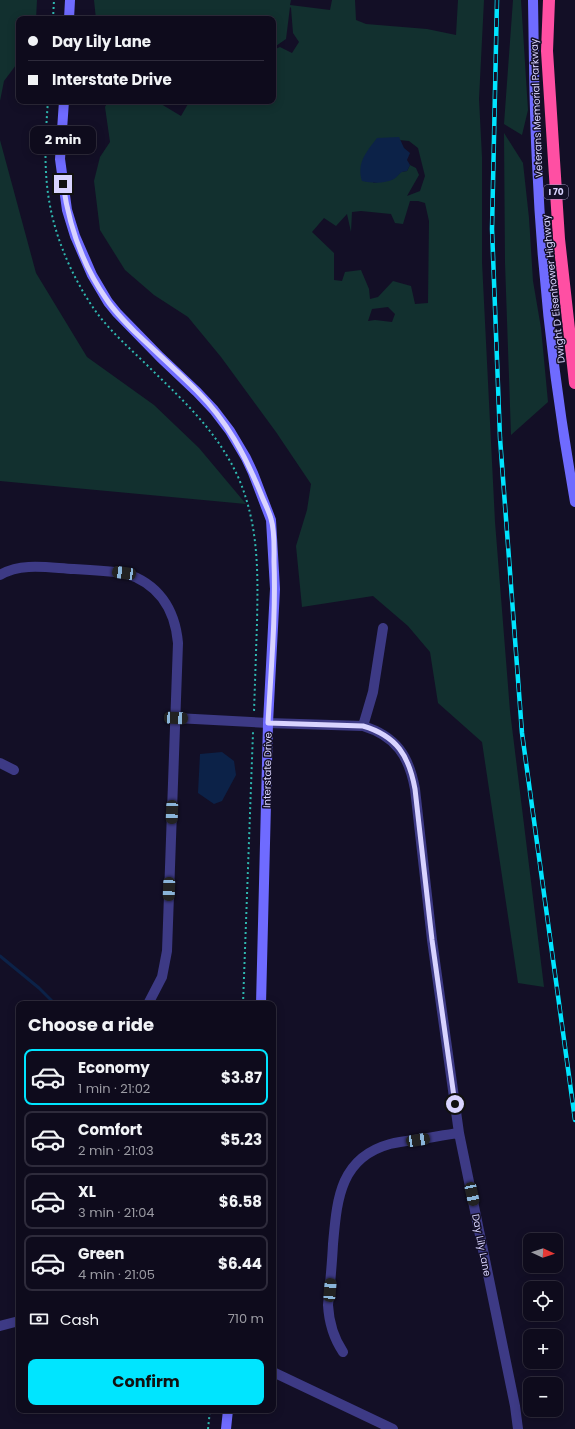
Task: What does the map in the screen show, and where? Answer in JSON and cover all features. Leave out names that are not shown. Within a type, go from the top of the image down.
[{"type":"highway","name":"Dwight D Eisenhower Highway","points":[[549,0],[547,51],[558,216],[575,383]]},
{"type":"main road","points":[[69,16],[70,0]]},
{"type":"main road","name":"Veterans Memorial Parkway","points":[[533,0],[537,163],[545,284],[559,399],[575,502]]},
{"type":"main road","name":"Interstate Drive","points":[[64,104],[60,159],[67,210],[75,236],[92,275],[108,302],[117,313],[160,357],[198,392],[230,431],[253,473],[272,520],[275,589],[268,723],[260,1001]]},
{"type":"main road","points":[[226,1429],[228,1413]]},
{"type":"street","points":[[0,575],[24,567],[39,567],[124,573],[135,576],[146,582],[162,598],[168,607],[177,629],[176,718],[165,966],[162,977],[150,1001]]},
{"type":"street","points":[[363,726],[373,692],[383,628]]},
{"type":"street","name":"Day Lily Lane","points":[[176,718],[363,726],[375,729],[398,746],[406,759],[412,773],[432,940],[459,1133],[515,1406],[518,1429]]},
{"type":"street","points":[[0,763],[14,770]]},
{"type":"street","points":[[343,1352],[332,1332],[328,1305],[336,1213],[338,1197],[342,1185],[358,1162],[377,1149],[390,1144],[459,1133]]},
{"type":"street","points":[[0,1326],[16,1322]]},
{"type":"street","points":[[276,1373],[394,1429]]},
{"type":"path","points":[[53,16],[54,0]]},
{"type":"path","points":[[48,104],[45,164],[49,205],[58,238],[79,284],[99,316],[113,332],[206,424],[226,454],[239,480],[252,520],[256,542],[258,569],[243,1001]]},
{"type":"path","points":[[208,1429],[210,1413]]},
{"type":"green space","points":[[0,0],[37,0],[36,16],[16,16],[16,65],[4,81],[0,101]]},
{"type":"green space","points":[[94,0],[291,0],[290,5],[330,10],[332,0],[355,0],[356,20],[366,24],[427,29],[456,35],[458,0],[484,0],[479,99],[482,157],[482,262],[495,522],[510,711],[544,987],[518,983],[482,742],[438,703],[430,652],[408,626],[373,596],[302,607],[296,546],[307,510],[311,484],[276,432],[221,357],[188,317],[154,295],[125,270],[100,230],[94,181],[100,157],[110,142],[105,107],[106,104],[161,104],[181,116],[188,104],[276,104],[276,49],[280,47],[292,53],[299,42],[293,33],[290,7],[286,39],[276,46],[276,16],[96,16]],"holes":[[[399,140],[409,141],[418,148],[425,176],[420,191],[407,196],[419,175],[416,168],[410,165],[407,171],[401,172],[393,179],[373,183]],[[410,201],[425,203],[429,221],[428,303],[415,304],[411,286],[393,281],[378,297],[370,299],[369,289],[361,270],[345,272],[342,281],[334,280],[334,253],[312,232],[324,218],[336,226],[347,214],[351,232],[352,212],[361,211],[391,214],[395,223],[403,224]],[[388,307],[395,314],[392,322],[375,320],[368,321],[372,309]]]},
{"type":"green space","points":[[513,0],[521,0],[528,110],[522,135],[504,124]]},
{"type":"green space","points":[[504,133],[523,163],[529,218],[533,281],[541,328],[548,402],[511,435],[505,263]]},
{"type":"green space","points":[[0,140],[36,273],[87,357],[154,405],[199,448],[246,504],[0,481]]},
{"type":"water","points":[[399,137],[404,148],[410,153],[407,160],[410,165],[407,171],[402,172],[394,179],[386,182],[374,183],[362,181],[360,169],[361,163],[377,138]]},
{"type":"water","points":[[222,752],[234,761],[236,775],[222,801],[214,804],[198,793],[200,754]]},
{"type":"waterway","points":[[0,956],[39,988],[52,1001]]},
{"type":"railway","points":[[497,0],[492,229],[500,438],[522,733],[575,1120]]},
{"type":"route","points":[[63,184],[67,210],[75,236],[85,261],[99,288],[117,313],[160,357],[198,392],[230,431],[246,458],[272,520],[275,589],[268,723],[351,724],[375,729],[398,746],[412,773],[432,940],[455,1104]]}]
